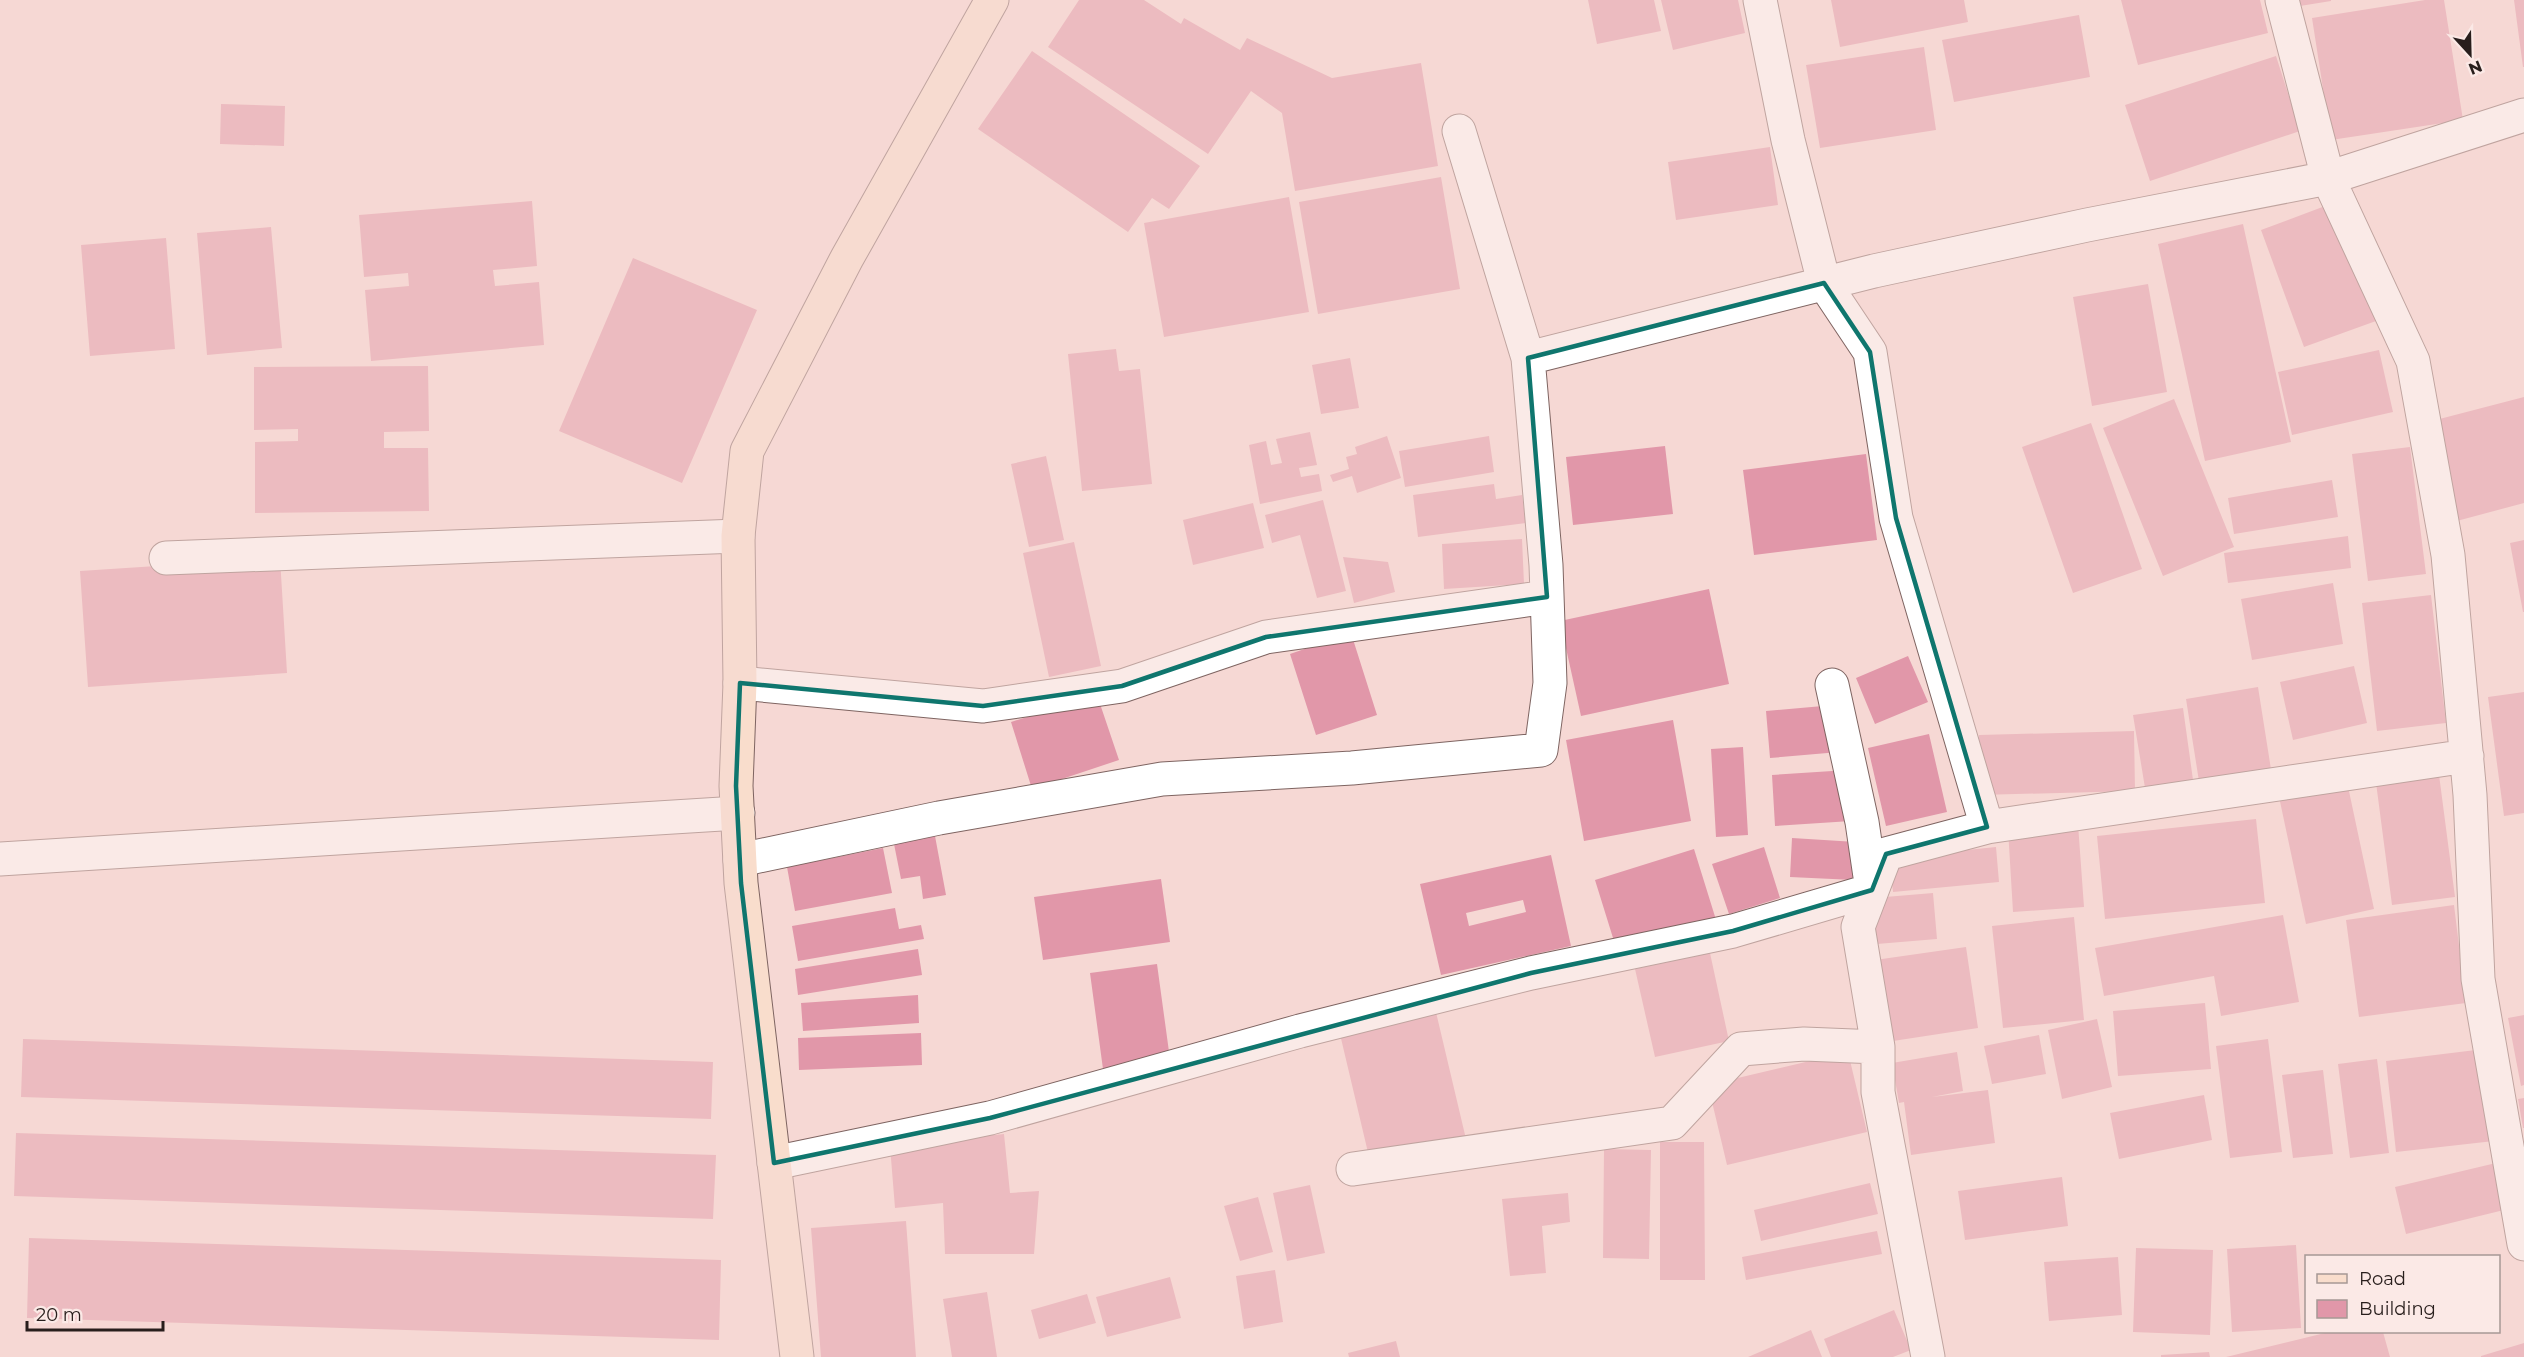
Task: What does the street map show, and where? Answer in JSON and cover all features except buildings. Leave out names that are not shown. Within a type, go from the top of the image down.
[{"type":"main road","points":[[797,1357],[740,860],[736,786],[740,683],[738,536],[747,451],[848,258],[992,0]]},
{"type":"street","points":[[1761,0],[1788,140],[1824,283],[1869,352],[1896,518],[1987,827]]},
{"type":"street","points":[[2282,0],[2328,178],[2413,361],[2448,555],[2467,756],[2478,979],[2524,1244]]},
{"type":"street","points":[[1528,358],[1874,270],[2087,225],[2328,178],[2524,115]]},
{"type":"street","points":[[740,860],[939,818],[1161,779],[1352,768],[1541,750],[1550,683],[1548,597],[1528,358],[1459,131]]},
{"type":"street","points":[[166,558],[738,536]]},
{"type":"street","points":[[740,683],[983,706],[1122,686],[1266,637],[1548,597]]},
{"type":"street","points":[[1832,685],[1862,822],[1872,890]]},
{"type":"street","points":[[1928,1357],[1878,1092],[1878,1047],[1858,927],[1886,854],[1987,827],[2109,807],[2467,756]]},
{"type":"street","points":[[0,859],[738,813]]},
{"type":"street","points":[[774,1163],[990,1118],[1300,1031],[1531,973],[1732,932],[1872,890]]},
{"type":"street","points":[[1353,1169],[1672,1123],[1741,1049],[1804,1044],[1878,1047]]},
{"type":"highlighted area","points":[[1824,283],[1870,352],[1896,518],[1987,827],[1886,854],[1872,890],[1733,931],[1531,973],[990,1118],[774,1163],[741,883],[736,786],[740,683],[983,706],[1122,686],[1266,637],[1547,597],[1528,358]]}]
